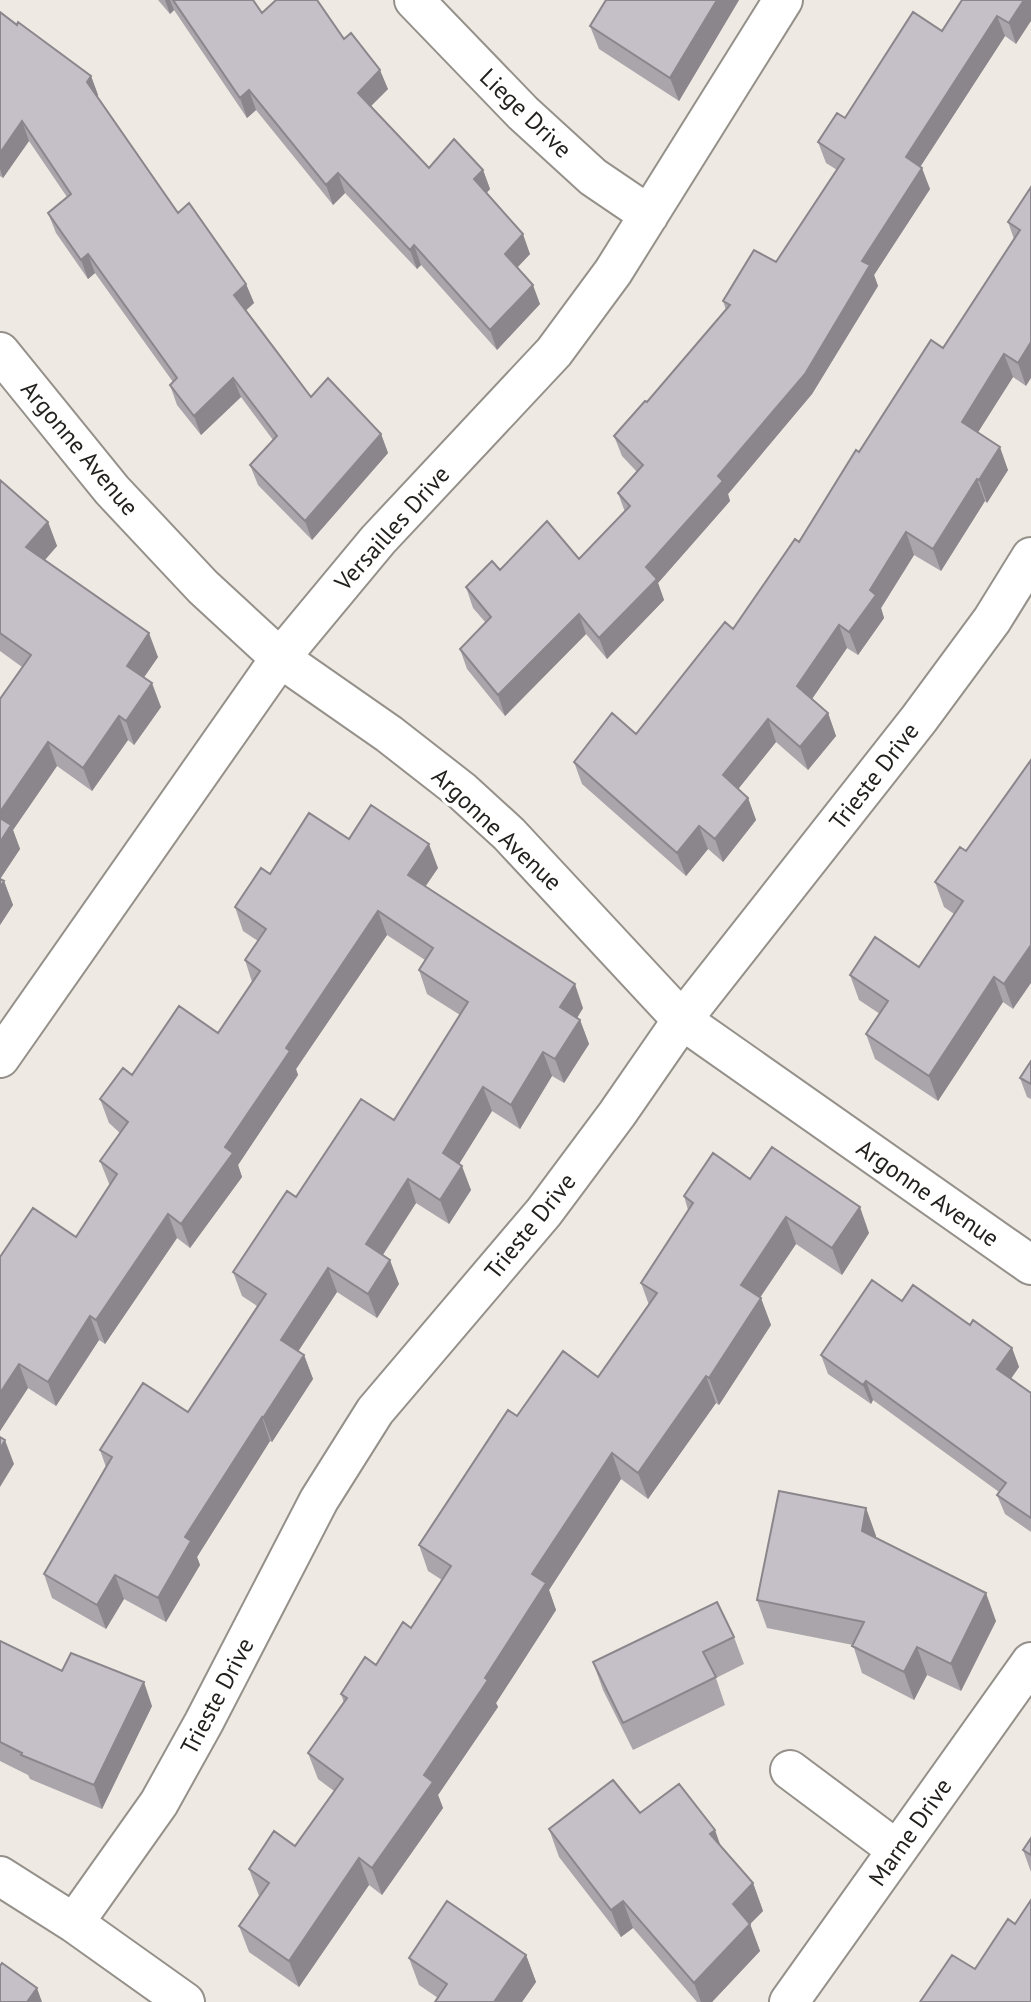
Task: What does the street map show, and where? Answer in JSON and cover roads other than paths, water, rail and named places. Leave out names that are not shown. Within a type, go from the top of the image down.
[{"type":"street","name":"Liege Drive","points":[[414,0],[523,113],[593,177],[649,215]]},
{"type":"street","name":"Versailles Drive","points":[[0,1058],[280,659],[378,540],[554,352],[613,272],[783,0]]},
{"type":"street","name":"Argonne Avenue","points":[[0,352],[112,490],[203,587],[280,659],[389,734],[462,791],[509,834],[682,1020],[1031,1265]]},
{"type":"street","name":"Trieste Drive","points":[[74,1923],[159,1804],[319,1500],[375,1411],[544,1212],[682,1020],[919,719],[992,620],[1031,557]]},
{"type":"street","name":"Marne Drive","points":[[789,2002],[1031,1662]]},
{"type":"street","points":[[790,1770],[897,1850]]},
{"type":"street","points":[[0,1876],[74,1923],[185,2002]]}]
